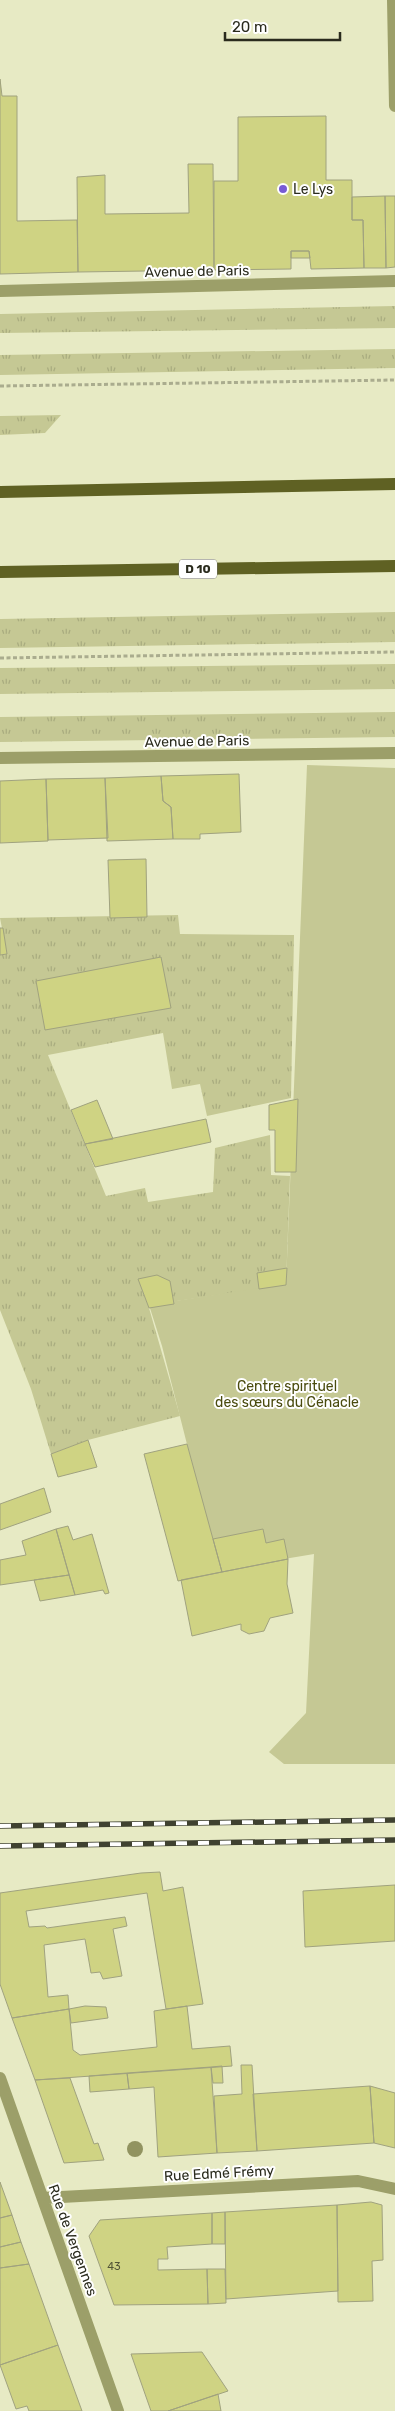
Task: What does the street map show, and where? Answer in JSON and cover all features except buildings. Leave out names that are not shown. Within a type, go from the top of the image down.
[{"type":"main road","points":[[0,492],[395,484]]},
{"type":"main road","name":"D 10","points":[[0,572],[395,566]]},
{"type":"street","points":[[393,0],[395,106]]},
{"type":"street","name":"Avenue de Paris","points":[[0,291],[395,281]]},
{"type":"street","name":"Avenue de Paris","points":[[0,758],[395,753]]},
{"type":"street","name":"Rue de Vergennes","points":[[0,2078],[118,2411]]},
{"type":"street","name":"Rue Edmé Frémy","points":[[43,2198],[358,2181],[395,2189]]},
{"type":"path","points":[[0,386],[395,380]]},
{"type":"path","points":[[0,658],[395,652]]},
{"type":"green space","points":[[395,306],[395,328],[0,333],[0,314]]},
{"type":"green space","points":[[395,349],[395,368],[0,375],[0,355]]},
{"type":"green space","points":[[61,415],[45,433],[0,435],[0,416]]},
{"type":"green space","points":[[395,612],[395,642],[0,648],[0,619]]},
{"type":"green space","points":[[395,664],[395,689],[0,694],[0,668]]},
{"type":"green space","points":[[395,712],[395,737],[0,742],[0,717]]},
{"type":"green space","name":"Centre spirituel des sœurs du Cénacle","points":[[307,765],[395,768],[395,1764],[284,1764],[269,1752],[306,1713],[314,1554],[219,1570],[162,1346],[149,1305],[286,1284]]},
{"type":"green space","points":[[178,915],[180,934],[294,935],[291,1098],[207,1116],[200,1084],[172,1089],[163,1033],[48,1055],[106,1196],[145,1188],[148,1202],[213,1192],[215,1148],[270,1135],[271,1175],[290,1176],[286,1285],[149,1305],[139,1281],[149,1308],[180,1416],[88,1440],[51,1454],[31,1389],[0,1310],[0,955],[7,954],[0,918]]},
{"type":"railway","points":[[0,1826],[395,1820]]},
{"type":"railway","points":[[0,1846],[395,1840]]},
{"type":"place","name":"Le Lys","points":[[283,189]]}]
